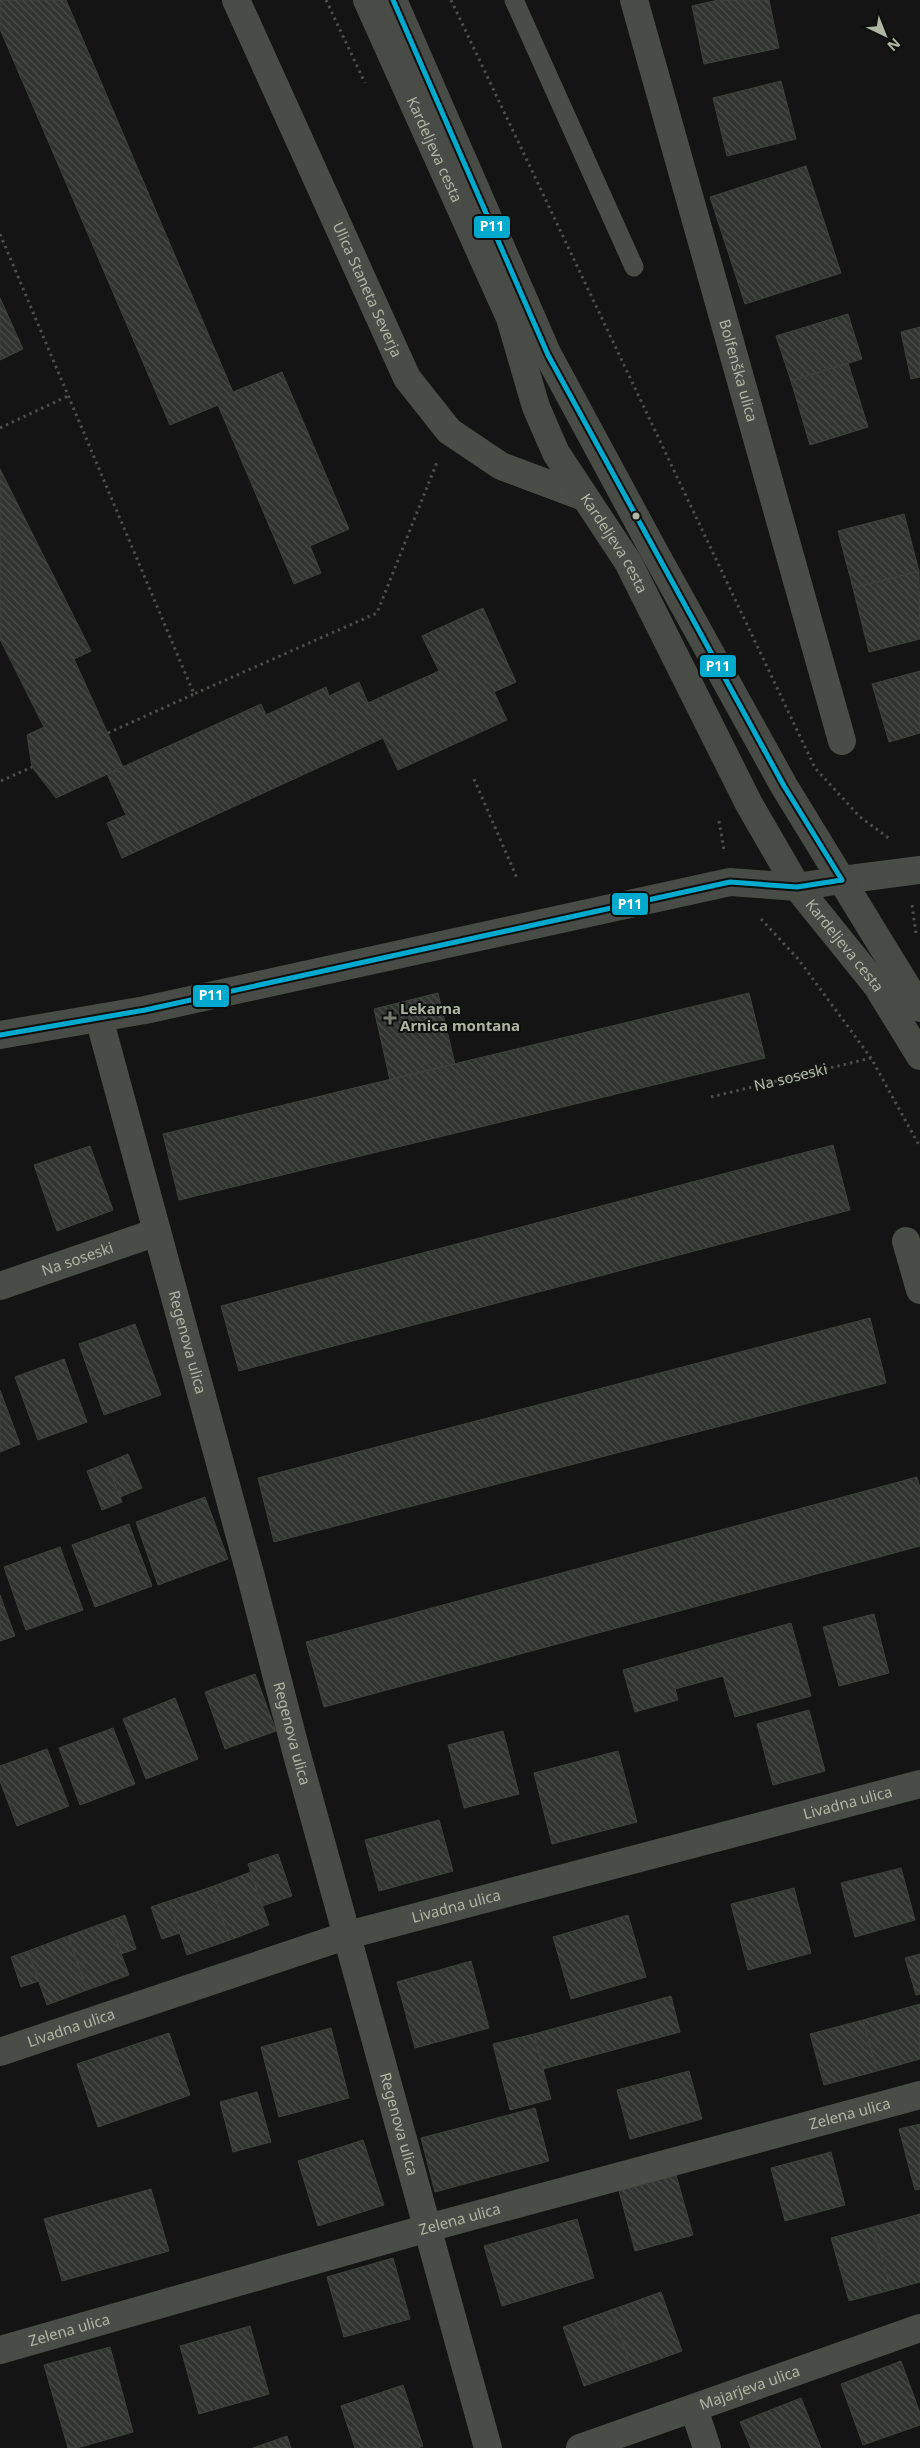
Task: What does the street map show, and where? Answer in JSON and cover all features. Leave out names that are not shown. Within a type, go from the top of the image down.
[{"type":"street","name":"Ulica Staneta Severja","points":[[236,0],[407,378],[449,431],[501,466],[584,497]]},
{"type":"street","name":"Kardeljeva cesta","points":[[367,0],[510,318],[536,407],[556,453],[628,562],[749,804],[797,887],[876,986],[920,1056]]},
{"type":"street","name":"Kardeljeva cesta","points":[[393,0],[548,355],[784,786],[920,1008]]},
{"type":"street","name":"Bolfenška ulica","points":[[634,0],[842,742]]},
{"type":"street","points":[[0,1035],[145,1010],[730,882],[797,887],[914,870]]},
{"type":"street","name":"Regenova ulica","points":[[99,1018],[488,2448]]},
{"type":"street","name":"Na soseski","points":[[0,1286],[157,1232]]},
{"type":"street","points":[[906,1240],[920,1290]]},
{"type":"street","name":"Livadna ulica","points":[[0,2052],[348,1934],[920,1784]]},
{"type":"street","name":"Zelena ulica","points":[[0,2350],[428,2228],[920,2095]]},
{"type":"street","name":"Majarjeva ulica","points":[[580,2448],[920,2328]]},
{"type":"street","points":[[694,2409],[707,2448]]},
{"type":"lane","points":[[514,0],[634,267]]},
{"type":"path","points":[[451,0],[815,768],[860,817],[894,842],[914,870],[916,934]]},
{"type":"path","points":[[0,234],[194,694]]},
{"type":"path","points":[[0,428],[68,396]]},
{"type":"path","points":[[108,733],[377,612],[449,431]]},
{"type":"path","points":[[1,781],[32,767]]},
{"type":"path","points":[[474,780],[517,878]]},
{"type":"path","name":"Na soseski","points":[[711,1097],[871,1058]]},
{"type":"building","points":[[0,0],[66,0],[233,392],[282,372],[349,529],[310,546],[321,573],[294,584],[218,405],[170,425],[0,29]]},
{"type":"building","points":[[718,0],[769,0],[779,48],[704,64],[692,6]]},
{"type":"building","points":[[781,81],[796,139],[727,156],[713,98]]},
{"type":"building","points":[[806,166],[841,273],[745,304],[710,197]]},
{"type":"building","points":[[0,298],[23,349],[0,360]]},
{"type":"building","points":[[848,314],[862,359],[791,381],[776,336]]},
{"type":"building","points":[[920,327],[920,377],[911,379],[901,332]]},
{"type":"building","points":[[848,363],[868,427],[810,445],[791,381]]},
{"type":"building","points":[[0,469],[91,651],[74,659],[123,767],[56,798],[32,767],[27,735],[44,727],[0,639]]},
{"type":"building","points":[[904,514],[919,571],[853,588],[838,531]]},
{"type":"building","points":[[919,571],[920,639],[869,652],[853,588]]},
{"type":"building","points":[[483,608],[516,682],[494,692],[507,720],[398,770],[383,738],[122,858],[107,823],[126,815],[107,774],[261,704],[266,715],[326,687],[329,696],[359,682],[368,703],[439,671],[422,636]]},
{"type":"building","points":[[920,671],[920,733],[889,742],[872,684]]},
{"type":"building","points":[[438,993],[455,1064],[390,1080],[374,1009]]},
{"type":"building","points":[[749,993],[765,1058],[179,1200],[163,1134]]},
{"type":"building","points":[[833,1145],[850,1210],[239,1371],[221,1306]]},
{"type":"building","points":[[90,1146],[113,1210],[57,1231],[34,1165]]},
{"type":"building","points":[[870,1318],[886,1383],[274,1542],[258,1478]]},
{"type":"building","points":[[135,1324],[161,1395],[104,1415],[79,1344]]},
{"type":"building","points":[[64,1359],[87,1422],[38,1440],[15,1377]]},
{"type":"building","points":[[0,1390],[20,1444],[0,1452]]},
{"type":"building","points":[[128,1454],[142,1488],[120,1497],[107,1463]]},
{"type":"building","points":[[107,1463],[122,1502],[102,1510],[87,1471]]},
{"type":"building","points":[[917,1477],[920,1488],[920,1546],[324,1707],[306,1642]]},
{"type":"building","points":[[205,1497],[228,1559],[158,1585],[136,1522]]},
{"type":"building","points":[[129,1524],[152,1586],[95,1607],[72,1545]]},
{"type":"building","points":[[60,1547],[83,1610],[26,1630],[4,1567]]},
{"type":"building","points":[[0,1595],[15,1636],[0,1641]]},
{"type":"building","points":[[874,1614],[889,1673],[839,1686],[823,1627]]},
{"type":"building","points":[[791,1623],[811,1696],[735,1717],[723,1676],[675,1689],[678,1700],[635,1712],[623,1670]]},
{"type":"building","points":[[255,1674],[276,1731],[225,1749],[205,1692]]},
{"type":"building","points":[[175,1698],[198,1759],[146,1779],[123,1719]]},
{"type":"building","points":[[809,1710],[825,1771],[773,1785],[757,1724]]},
{"type":"building","points":[[113,1728],[135,1784],[80,1805],[59,1748]]},
{"type":"building","points":[[503,1731],[519,1794],[464,1808],[448,1745]]},
{"type":"building","points":[[47,1749],[69,1806],[17,1826],[0,1781],[0,1766]]},
{"type":"building","points":[[618,1751],[637,1822],[552,1844],[534,1773]]},
{"type":"building","points":[[439,1820],[453,1871],[379,1891],[365,1840]]},
{"type":"building","points":[[278,1854],[292,1896],[262,1906],[248,1864]]},
{"type":"building","points":[[901,1868],[915,1920],[855,1937],[841,1883]]},
{"type":"building","points":[[251,1872],[269,1925],[230,1940],[211,1887]]},
{"type":"building","points":[[211,1887],[230,1940],[187,1955],[169,1901]]},
{"type":"building","points":[[794,1888],[811,1953],[748,1970],[731,1904]]},
{"type":"building","points":[[169,1901],[180,1933],[162,1939],[151,1907]]},
{"type":"building","points":[[125,1915],[136,1949],[121,1954],[109,1921]]},
{"type":"building","points":[[628,1915],[646,1977],[571,1999],[553,1937]]},
{"type":"building","points":[[109,1921],[129,1975],[87,1990],[68,1936]]},
{"type":"building","points":[[68,1936],[87,1990],[47,2005],[28,1951]]},
{"type":"building","points":[[28,1951],[39,1981],[21,1987],[11,1957]]},
{"type":"building","points":[[920,1954],[920,1994],[916,1995],[905,1958]]},
{"type":"building","points":[[471,1961],[489,2028],[415,2048],[397,1982]]},
{"type":"building","points":[[671,1996],[680,2032],[543,2069],[534,2034]]},
{"type":"building","points":[[920,2004],[920,2059],[877,2071],[863,2020]]},
{"type":"building","points":[[863,2020],[877,2071],[824,2085],[810,2034]]},
{"type":"building","points":[[331,2028],[349,2098],[279,2117],[261,2047]]},
{"type":"building","points":[[169,2033],[190,2095],[98,2127],[77,2064]]},
{"type":"building","points":[[534,2034],[551,2099],[510,2110],[493,2044]]},
{"type":"building","points":[[689,2071],[702,2119],[630,2139],[617,2090]]},
{"type":"building","points":[[257,2092],[271,2142],[233,2152],[220,2102]]},
{"type":"building","points":[[535,2108],[549,2161],[435,2192],[421,2138]]},
{"type":"building","points":[[920,2124],[920,2189],[915,2190],[899,2129]]},
{"type":"building","points":[[363,2140],[384,2205],[318,2226],[298,2161]]},
{"type":"building","points":[[831,2152],[845,2205],[785,2221],[771,2168]]},
{"type":"building","points":[[676,2175],[693,2235],[635,2251],[619,2191]]},
{"type":"building","points":[[151,2189],[169,2251],[62,2281],[44,2219]]},
{"type":"building","points":[[920,2214],[920,2282],[891,2290],[873,2227]]},
{"type":"building","points":[[577,2219],[594,2278],[502,2306],[484,2246]]},
{"type":"building","points":[[873,2227],[891,2290],[849,2301],[831,2238]]},
{"type":"building","points":[[393,2258],[410,2319],[344,2337],[327,2277]]},
{"type":"building","points":[[661,2292],[682,2351],[632,2369],[611,2310]]},
{"type":"building","points":[[611,2310],[632,2369],[584,2386],[563,2327]]},
{"type":"building","points":[[250,2326],[269,2394],[199,2414],[180,2346]]},
{"type":"building","points":[[110,2347],[133,2432],[77,2448],[68,2448],[44,2365]]},
{"type":"building","points":[[901,2361],[920,2413],[920,2425],[863,2445],[841,2384]]},
{"type":"building","points":[[403,2385],[423,2446],[417,2448],[355,2448],[341,2406]]},
{"type":"building","points":[[801,2398],[821,2448],[751,2448],[740,2422]]},
{"type":"building","points":[[287,2436],[291,2448],[253,2448]]},
{"type":"transit line","name":"P11","points":[[393,0],[548,355],[784,786],[842,880]]},
{"type":"transit line","name":"P11","points":[[0,1035],[145,1010],[730,882],[797,887],[842,880]]},
{"type":"place","name":"Lekarna Arnica montana","points":[[390,1018]]}]
